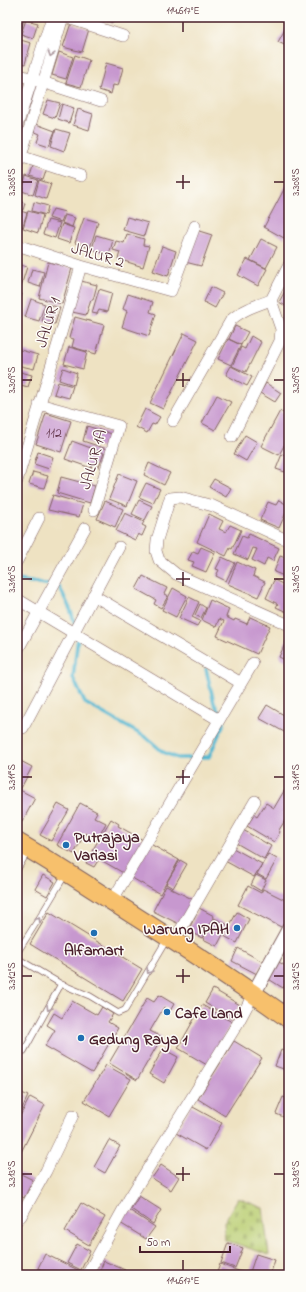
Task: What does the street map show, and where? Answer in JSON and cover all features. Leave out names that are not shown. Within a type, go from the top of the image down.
[{"type":"main road","points":[[23,846],[67,872],[171,939],[254,993],[289,1019]]},
{"type":"street","points":[[17,169],[52,17]]},
{"type":"street","points":[[17,126],[64,17],[123,36]]},
{"type":"street","points":[[17,74],[101,101]]},
{"type":"street","points":[[19,156],[81,176]]},
{"type":"street","name":"JALUR 2","points":[[17,246],[81,266],[171,291],[195,226]]},
{"type":"street","points":[[173,421],[231,320],[237,314],[271,300],[289,265]]},
{"type":"street","name":"JALUR 1","points":[[17,480],[81,266]]},
{"type":"street","points":[[232,437],[280,341],[281,329],[271,300]]},
{"type":"street","name":"JALUR 1A","points":[[39,404],[119,426],[94,510]]},
{"type":"street","points":[[289,541],[213,506],[180,497],[170,498],[156,540],[156,551],[159,560],[176,574],[289,625]]},
{"type":"street","points":[[17,561],[39,518]]},
{"type":"street","points":[[17,651],[85,528]]},
{"type":"street","points":[[23,728],[119,547]]},
{"type":"street","points":[[93,595],[241,683]]},
{"type":"street","points":[[17,598],[219,720]]},
{"type":"street","points":[[112,901],[253,662]]},
{"type":"street","points":[[171,939],[255,801]]},
{"type":"street","points":[[87,1275],[129,1199],[233,1029],[289,929]]},
{"type":"street","points":[[17,1220],[21,1216],[46,1171],[72,1115]]},
{"type":"lane","points":[[17,870],[23,846]]},
{"type":"lane","points":[[17,953],[67,872]]},
{"type":"lane","points":[[17,958],[61,984],[90,996],[118,1013],[125,1010],[171,939]]},
{"type":"lane","points":[[17,1048],[24,1051],[61,984]]},
{"type":"green space","points":[[238,1198],[263,1208],[269,1255],[225,1240],[224,1222]]},
{"type":"building","points":[[17,17],[25,17],[21,30],[17,29]]},
{"type":"building","points":[[105,17],[115,17],[113,23],[104,20]]},
{"type":"building","points":[[26,20],[38,23],[33,38],[21,34]]},
{"type":"building","points":[[289,22],[289,47],[278,42]]},
{"type":"building","points":[[71,23],[89,29],[82,52],[63,47]]},
{"type":"building","points":[[17,39],[31,43],[25,64],[19,62],[17,67]]},
{"type":"building","points":[[59,52],[73,57],[66,79],[52,75]]},
{"type":"building","points":[[75,55],[89,60],[81,87],[66,83]]},
{"type":"building","points":[[106,63],[123,68],[118,86],[113,85],[111,94],[99,90]]},
{"type":"building","points":[[48,100],[60,103],[55,118],[43,114]]},
{"type":"building","points":[[62,104],[74,108],[69,123],[58,119]]},
{"type":"building","points":[[78,109],[93,114],[89,130],[73,125]]},
{"type":"building","points":[[36,124],[55,131],[49,146],[37,142],[40,134],[33,131]]},
{"type":"building","points":[[56,129],[70,133],[64,151],[51,146]]},
{"type":"building","points":[[34,163],[47,168],[43,180],[30,176]]},
{"type":"building","points":[[26,176],[38,180],[33,195],[22,191]]},
{"type":"building","points":[[39,180],[51,184],[46,199],[35,195]]},
{"type":"building","points":[[289,180],[289,229],[284,238],[264,227]]},
{"type":"building","points":[[17,201],[25,203],[23,210],[17,208]]},
{"type":"building","points":[[34,202],[48,206],[46,215],[32,211]]},
{"type":"building","points":[[53,209],[65,212],[61,222],[49,218]]},
{"type":"building","points":[[17,210],[27,213],[22,228],[17,227]]},
{"type":"building","points":[[28,211],[43,215],[38,233],[23,228]]},
{"type":"building","points":[[65,215],[75,218],[72,227],[62,223]]},
{"type":"building","points":[[127,217],[148,223],[144,236],[123,230]]},
{"type":"building","points":[[84,218],[98,222],[90,248],[75,243]]},
{"type":"building","points":[[48,220],[60,223],[55,238],[43,234]]},
{"type":"building","points":[[62,224],[74,228],[69,243],[57,239]]},
{"type":"building","points":[[196,230],[212,235],[201,266],[185,262]]},
{"type":"building","points":[[127,234],[144,239],[143,245],[149,246],[143,267],[118,259],[120,252],[113,250],[116,241],[124,243]]},
{"type":"building","points":[[96,235],[113,240],[109,255],[92,249]]},
{"type":"building","points":[[261,239],[277,247],[266,268],[250,260]]},
{"type":"building","points":[[162,246],[176,251],[168,276],[153,271]]},
{"type":"building","points":[[247,259],[267,269],[258,286],[238,275]]},
{"type":"building","points":[[48,262],[72,268],[62,304],[39,298]]},
{"type":"building","points":[[17,264],[27,267],[21,286],[17,285]]},
{"type":"building","points":[[32,269],[44,272],[40,287],[28,283]]},
{"type":"building","points":[[81,281],[97,285],[93,300],[91,300],[86,315],[72,312]]},
{"type":"building","points":[[289,284],[289,308],[279,302]]},
{"type":"building","points":[[211,287],[223,293],[215,308],[204,302]]},
{"type":"building","points":[[99,289],[112,293],[107,312],[99,310],[97,314],[92,313]]},
{"type":"building","points":[[17,292],[22,294],[17,310]]},
{"type":"building","points":[[128,294],[153,302],[150,312],[156,314],[149,336],[122,327],[127,311],[123,309]]},
{"type":"building","points":[[31,299],[45,304],[39,321],[25,317]]},
{"type":"building","points":[[47,304],[60,308],[55,324],[42,321]]},
{"type":"building","points":[[75,317],[104,325],[96,354],[72,347],[74,339],[69,338]]},
{"type":"building","points":[[235,326],[248,332],[241,345],[229,339]]},
{"type":"building","points":[[184,333],[198,340],[163,409],[150,403]]},
{"type":"building","points":[[251,336],[261,342],[246,372],[232,366],[241,347],[245,349]]},
{"type":"building","points":[[228,339],[241,345],[231,365],[218,359]]},
{"type":"building","points":[[69,347],[87,352],[83,369],[64,364]]},
{"type":"building","points":[[17,349],[38,355],[34,369],[17,365],[19,358],[17,357]]},
{"type":"building","points":[[231,366],[252,377],[247,386],[226,375]]},
{"type":"building","points":[[63,368],[77,373],[74,385],[59,380]]},
{"type":"building","points":[[17,371],[32,375],[28,387],[17,384]]},
{"type":"building","points":[[58,382],[73,386],[69,398],[54,394]]},
{"type":"building","points":[[266,383],[281,393],[275,402],[260,393]]},
{"type":"building","points":[[217,395],[231,402],[215,430],[202,423]]},
{"type":"building","points":[[145,409],[160,417],[155,425],[152,424],[147,433],[136,427]]},
{"type":"building","points":[[280,411],[289,416],[289,436],[279,455],[261,446]]},
{"type":"building","points":[[46,413],[71,421],[61,452],[36,444]]},
{"type":"building","points":[[87,426],[112,434],[107,449],[83,441]]},
{"type":"building","points":[[245,435],[257,442],[246,461],[234,454]]},
{"type":"building","points":[[72,441],[104,453],[99,467],[92,464],[91,468],[65,459]]},
{"type":"building","points":[[38,452],[53,457],[49,469],[34,464]]},
{"type":"building","points":[[282,454],[289,456],[289,469],[287,468],[285,472],[276,469]]},
{"type":"building","points":[[149,463],[170,473],[164,485],[144,475]]},
{"type":"building","points":[[33,472],[48,476],[44,488],[29,484]]},
{"type":"building","points":[[119,474],[137,481],[127,506],[109,499]]},
{"type":"building","points":[[61,477],[95,486],[90,503],[57,493]]},
{"type":"building","points":[[214,479],[231,488],[226,497],[209,487]]},
{"type":"building","points":[[146,483],[160,489],[153,503],[139,497]]},
{"type":"building","points":[[53,495],[83,504],[79,517],[48,510]]},
{"type":"building","points":[[139,500],[152,506],[145,520],[132,514]]},
{"type":"building","points":[[279,500],[289,506],[279,528],[260,520],[268,502],[276,505]]},
{"type":"building","points":[[105,501],[123,509],[115,527],[97,519]]},
{"type":"building","points":[[125,513],[144,522],[142,525],[146,527],[142,536],[138,534],[135,540],[116,531]]},
{"type":"building","points":[[209,514],[223,521],[219,529],[226,532],[230,525],[241,530],[232,549],[230,548],[226,556],[197,542]]},
{"type":"building","points":[[249,534],[279,548],[273,561],[267,558],[264,566],[252,560],[257,549],[253,548],[248,560],[234,554],[242,536],[247,538]]},
{"type":"building","points":[[201,547],[215,553],[206,572],[192,566],[194,562],[188,560],[193,551],[198,553]]},
{"type":"building","points":[[288,554],[289,578],[274,572],[280,556],[286,558]]},
{"type":"building","points":[[222,557],[235,563],[226,581],[216,576],[219,570],[216,569]]},
{"type":"building","points":[[237,562],[255,570],[253,576],[265,582],[258,597],[228,584]]},
{"type":"building","points":[[143,576],[167,588],[164,594],[168,596],[161,608],[154,604],[156,600],[136,589]]},
{"type":"building","points":[[274,580],[289,587],[289,613],[276,607],[278,604],[266,598]]},
{"type":"building","points":[[173,588],[187,596],[176,617],[162,610]]},
{"type":"building","points":[[189,597],[199,602],[192,617],[200,621],[197,626],[179,618]]},
{"type":"building","points":[[210,600],[229,609],[226,617],[234,621],[235,619],[247,624],[250,617],[270,626],[257,654],[217,636],[224,621],[219,619],[216,627],[202,620]]},
{"type":"building","points":[[200,604],[206,608],[201,618],[195,615]]},
{"type":"building","points":[[289,635],[289,662],[279,657]]},
{"type":"building","points":[[267,705],[289,718],[289,728],[286,733],[259,718]]},
{"type":"building","points":[[17,759],[32,767],[20,790],[35,798],[22,822],[17,819]]},
{"type":"building","points":[[284,791],[289,794],[289,814],[279,830],[280,832],[274,842],[247,826],[254,815],[257,817],[266,803],[274,808]]},
{"type":"building","points":[[80,803],[97,812],[94,817],[106,823],[97,840],[85,833],[74,854],[57,845]]},
{"type":"building","points":[[58,804],[69,810],[51,841],[40,835]]},
{"type":"building","points":[[111,819],[119,824],[118,826],[179,860],[160,894],[99,859],[101,856],[92,851]]},
{"type":"building","points":[[243,830],[271,846],[264,859],[236,843]]},
{"type":"building","points":[[233,848],[262,864],[254,877],[225,861]]},
{"type":"building","points":[[268,854],[277,859],[266,879],[257,874]]},
{"type":"building","points":[[91,855],[99,859],[94,867],[86,863]]},
{"type":"building","points":[[180,860],[187,864],[173,888],[166,884]]},
{"type":"building","points":[[43,875],[55,882],[47,896],[35,889]]},
{"type":"building","points":[[256,875],[266,880],[261,891],[251,885]]},
{"type":"building","points":[[166,886],[194,900],[181,925],[153,911]]},
{"type":"building","points":[[248,886],[261,893],[263,889],[289,902],[289,917],[283,928],[238,905]]},
{"type":"building","points":[[199,908],[214,916],[202,938],[188,931]]},
{"type":"building","points":[[49,912],[142,969],[123,1001],[30,944]]},
{"type":"building","name":"Warung IPAH","points":[[237,912],[249,919],[237,943],[224,936]]},
{"type":"building","points":[[214,918],[228,925],[217,946],[203,939]]},
{"type":"building","points":[[238,948],[263,962],[257,974],[232,961]]},
{"type":"building","points":[[277,961],[289,968],[289,978],[283,988],[267,978]]},
{"type":"building","points":[[213,989],[240,1005],[232,1019],[205,1003]]},
{"type":"building","points":[[159,995],[174,1004],[170,1011],[164,1007],[150,1031],[162,1037],[137,1080],[109,1063],[147,998],[154,1002]]},
{"type":"building","name":"Gedung Raya 1","points":[[72,1001],[97,1015],[102,1007],[113,1014],[108,1022],[118,1028],[92,1073],[45,1046],[55,1030],[47,1025],[54,1013],[62,1018]]},
{"type":"building","points":[[202,1005],[232,1022],[207,1065],[178,1048]]},
{"type":"building","points":[[234,1041],[262,1058],[225,1116],[198,1099]]},
{"type":"building","points":[[163,1049],[178,1057],[164,1083],[149,1074]]},
{"type":"building","points":[[281,1050],[289,1053],[289,1071],[275,1066]]},
{"type":"building","points":[[106,1065],[131,1079],[109,1116],[84,1101]]},
{"type":"building","points":[[22,1093],[28,1096],[17,1119],[17,1103]]},
{"type":"building","points":[[30,1097],[45,1105],[17,1160],[17,1122]]},
{"type":"building","points":[[283,1097],[289,1099],[289,1119],[276,1114]]},
{"type":"building","points":[[191,1106],[222,1123],[206,1150],[176,1133]]},
{"type":"building","points":[[109,1140],[120,1146],[105,1173],[94,1167]]},
{"type":"building","points":[[161,1165],[179,1177],[171,1190],[152,1178]]},
{"type":"building","points":[[17,1172],[33,1180],[24,1198],[17,1194]]},
{"type":"building","points":[[139,1196],[161,1210],[153,1224],[131,1209]]},
{"type":"building","points":[[81,1203],[105,1217],[89,1245],[65,1231]]},
{"type":"building","points":[[129,1210],[155,1227],[146,1239],[120,1223]]},
{"type":"building","points":[[228,1243],[243,1248],[235,1268],[221,1263]]},
{"type":"building","points":[[77,1244],[90,1251],[81,1270],[67,1263]]},
{"type":"building","points":[[45,1254],[80,1271],[78,1275],[52,1275],[38,1268]]},
{"type":"building","points":[[256,1254],[275,1260],[270,1275],[259,1275],[250,1272]]},
{"type":"building","points":[[104,1261],[125,1270],[123,1275],[98,1275]]},
{"type":"building","points":[[220,1264],[244,1273],[243,1275],[216,1275]]},
{"type":"waterway","points":[[17,580],[59,586],[70,609],[75,624]]},
{"type":"waterway","points":[[78,637],[73,678],[85,703],[147,738],[163,752],[177,758],[194,758]]},
{"type":"waterway","points":[[206,669],[214,703],[220,714]]},
{"type":"waterway","points":[[200,757],[209,757],[224,723],[222,719]]},
{"type":"place","name":"Putrajaya Variasi","points":[[66,845]]},
{"type":"place","name":"Warung IPAH","points":[[237,928]]},
{"type":"place","name":"Alfamart","points":[[94,933]]},
{"type":"place","name":"Cafe Land","points":[[167,1012]]},
{"type":"place","name":"Gedung Raya 1","points":[[81,1038]]}]
